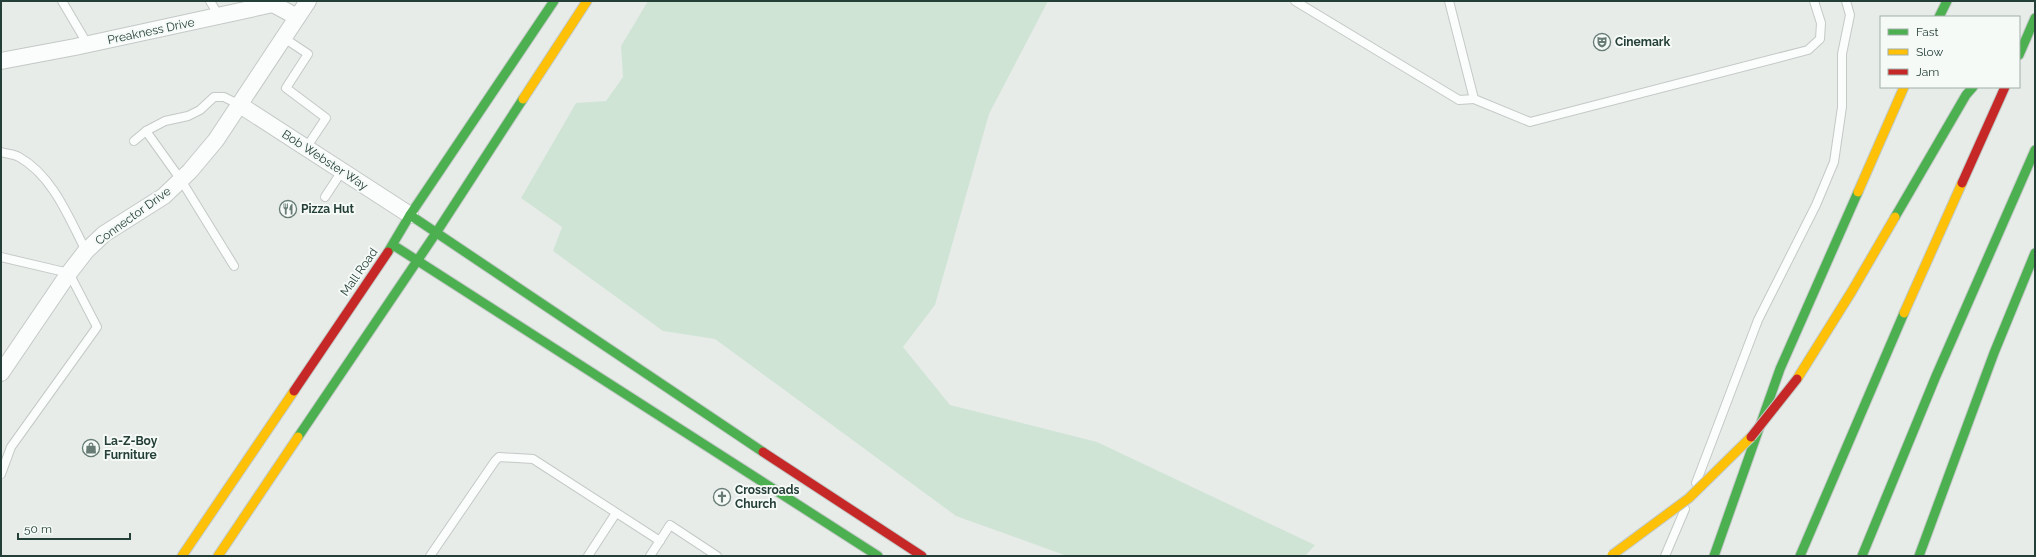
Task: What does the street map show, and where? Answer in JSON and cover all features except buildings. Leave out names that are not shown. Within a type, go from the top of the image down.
[{"type":"main road","name":"Mall Road","points":[[182,556],[393,245],[410,215],[554,1]]},
{"type":"main road","points":[[218,556],[417,262],[587,1]]},
{"type":"main road","points":[[1940,16],[1947,1]]},
{"type":"main road","points":[[2020,33],[2035,17]]},
{"type":"main road","points":[[2020,52],[2035,17]]},
{"type":"main road","points":[[1714,556],[1780,369],[1904,88]]},
{"type":"main road","points":[[1612,556],[1646,533],[1708,482],[1780,404],[1852,291],[1966,95],[1972,88]]},
{"type":"main road","points":[[1800,556],[1898,327],[2005,88]]},
{"type":"main road","points":[[1862,556],[1936,376],[2035,150]]},
{"type":"main road","points":[[410,215],[851,511],[922,556]]},
{"type":"main road","points":[[393,245],[417,262],[577,362],[878,556]]},
{"type":"main road","points":[[1919,556],[1994,353],[2035,254]]},
{"type":"street","name":"Connector Drive","points":[[1,373],[69,273],[86,251],[104,234],[164,196],[181,180],[216,140],[308,1]]},
{"type":"street","name":"Preakness Drive","points":[[1,61],[88,45],[273,4],[297,17]]},
{"type":"street","name":"Bob Webster Way","points":[[240,105],[410,215]]},
{"type":"lane","points":[[62,1],[88,45]]},
{"type":"lane","points":[[210,1],[219,16]]},
{"type":"lane","points":[[1295,1],[1459,100],[1474,99],[1530,122],[1808,50],[1820,39],[1820,23],[1814,1]]},
{"type":"lane","points":[[1449,1],[1474,99]]},
{"type":"lane","points":[[1665,556],[1712,442],[1758,320],[1816,205],[1834,162],[1842,107],[1842,54],[1850,16],[1846,1]]},
{"type":"lane","points":[[284,38],[308,54],[286,88],[326,118],[306,148]]},
{"type":"lane","points":[[134,141],[146,131],[165,121],[188,116],[200,110],[214,97],[224,97],[240,105]]},
{"type":"lane","points":[[146,131],[181,180],[234,266]]},
{"type":"lane","points":[[1,152],[17,156],[33,166],[42,175],[53,188],[86,251]]},
{"type":"lane","points":[[325,197],[342,171]]},
{"type":"lane","points":[[1,257],[69,273],[98,327],[11,448],[1,474]]},
{"type":"lane","points":[[430,556],[495,461],[500,458],[533,459],[660,541]]},
{"type":"lane","points":[[588,556],[616,513]]},
{"type":"lane","points":[[650,556],[670,525],[717,556]]},
{"type":"green space","points":[[648,1],[1048,1],[989,114],[935,305],[903,347],[950,405],[1097,442],[1315,545],[1305,556],[1067,556],[956,516],[715,339],[663,331],[553,251],[562,227],[521,198],[576,103],[606,101],[623,77],[621,46]]},
{"type":"traffic: fast","points":[[388,252],[410,215],[554,1]]},
{"type":"traffic: fast","points":[[1940,16],[1947,1]]},
{"type":"traffic: fast","points":[[2020,53],[2035,18]]},
{"type":"traffic: fast","points":[[1895,217],[1966,95],[1972,88]]},
{"type":"traffic: fast","points":[[298,437],[436,233],[523,99]]},
{"type":"traffic: fast","points":[[1862,556],[1936,376],[2035,150]]},
{"type":"traffic: fast","points":[[1714,556],[1780,369],[1858,192]]},
{"type":"traffic: fast","points":[[410,215],[763,452]]},
{"type":"traffic: fast","points":[[393,245],[878,556]]},
{"type":"traffic: fast","points":[[1919,556],[1994,353],[2035,253]]},
{"type":"traffic: fast","points":[[1800,556],[1904,313]]},
{"type":"traffic: slow","points":[[523,99],[587,1]]},
{"type":"traffic: slow","points":[[1858,192],[1904,88]]},
{"type":"traffic: slow","points":[[1904,313],[1962,183]]},
{"type":"traffic: slow","points":[[1797,379],[1852,291],[1895,217]]},
{"type":"traffic: slow","points":[[182,556],[294,391]]},
{"type":"traffic: slow","points":[[218,556],[298,437]]},
{"type":"traffic: slow","points":[[1612,555],[1689,498],[1751,437]]},
{"type":"traffic: jam","points":[[1962,183],[2005,88]]},
{"type":"traffic: jam","points":[[294,391],[388,252]]},
{"type":"traffic: jam","points":[[1751,437],[1797,379]]},
{"type":"traffic: jam","points":[[763,452],[922,556]]},
{"type":"place","name":"Cinemark","points":[[1602,42]]},
{"type":"place","name":"Pizza Hut","points":[[288,209]]},
{"type":"place","name":"La-Z-Boy Furniture","points":[[91,448]]},
{"type":"place","name":"Crossroads Church","points":[[722,497]]}]
